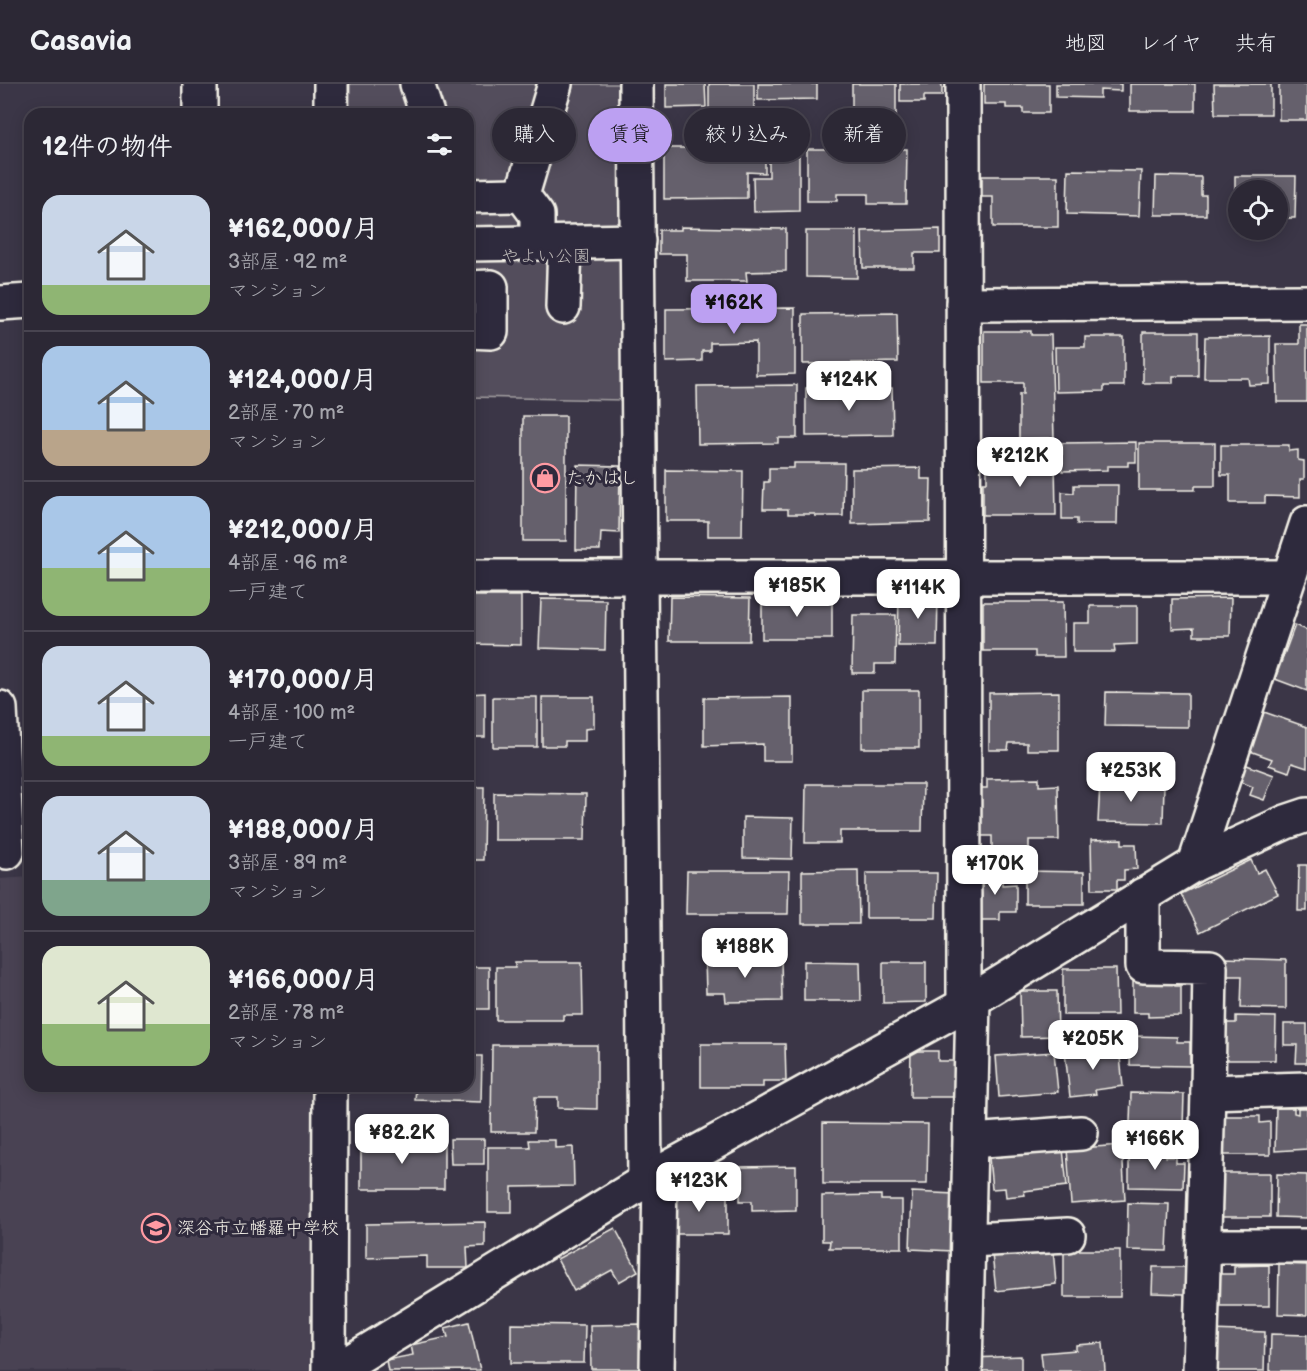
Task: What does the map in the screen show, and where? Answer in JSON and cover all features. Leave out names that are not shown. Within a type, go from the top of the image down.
[{"type":"street","points":[[200,84],[200,108]]},
{"type":"street","points":[[331,84],[331,108]]},
{"type":"street","points":[[417,84],[425,108]]},
{"type":"street","points":[[522,195],[555,84]]},
{"type":"street","points":[[636,84],[641,576],[657,1371]]},
{"type":"street","points":[[963,84],[963,576],[971,1141],[965,1371]]},
{"type":"street","points":[[474,196],[522,195]]},
{"type":"street","points":[[522,195],[537,215],[551,243],[563,307]]},
{"type":"street","points":[[474,244],[638,242]]},
{"type":"street","points":[[474,288],[491,287],[491,332],[474,331]]},
{"type":"street","points":[[0,303],[24,302]]},
{"type":"street","points":[[963,304],[1307,302]]},
{"type":"street","points":[[1195,864],[1307,523]]},
{"type":"street","points":[[474,577],[1289,577]]},
{"type":"street","points":[[0,708],[12,852]]},
{"type":"street","points":[[335,1371],[653,1177],[969,1002],[1195,864],[1286,822],[1307,815]]},
{"type":"street","points":[[1143,895],[1143,966],[1210,967],[1200,1371]]},
{"type":"street","points":[[1208,1092],[1307,1089]]},
{"type":"street","points":[[329,1371],[330,1092]]},
{"type":"street","points":[[971,1141],[1081,1132]]},
{"type":"street","points":[[969,1240],[1068,1235]]},
{"type":"street","points":[[1204,1246],[1307,1246]]},
{"type":"shaded area","name":"深谷市立幡羅中学校","points":[[24,877],[24,1092],[311,1092],[313,1371],[0,1371],[0,879]]},
{"type":"green space","name":"やよい公園","points":[[350,84],[623,84],[623,108],[588,108],[588,162],[623,162],[624,400],[474,397],[474,108],[350,108]]},
{"type":"building","points":[[666,84],[705,84],[706,107],[666,108]]},
{"type":"building","points":[[709,84],[754,84],[754,108],[709,108]]},
{"type":"building","points":[[758,84],[817,84],[817,99],[758,100]]},
{"type":"building","points":[[852,84],[896,84],[896,108],[852,108]]},
{"type":"building","points":[[900,84],[942,84],[942,96],[924,96],[924,102],[900,102]]},
{"type":"building","points":[[984,84],[1049,84],[1049,113],[1023,113],[1023,108],[1006,108],[1006,104],[984,104]]},
{"type":"building","points":[[1056,84],[1121,84],[1121,91],[1100,90],[1100,98],[1056,97]]},
{"type":"building","points":[[1130,84],[1195,84],[1195,111],[1130,111]]},
{"type":"building","points":[[1214,84],[1271,84],[1271,114],[1215,114]]},
{"type":"building","points":[[1279,84],[1307,84],[1307,120],[1279,120]]},
{"type":"building","points":[[672,148],[684,148],[684,162],[765,162],[765,173],[747,172],[747,198],[664,199],[664,162],[672,162]]},
{"type":"building","points":[[810,149],[822,149],[822,162],[906,162],[907,149],[906,204],[868,204],[868,194],[837,194],[837,201],[807,201],[807,162],[810,162]]},
{"type":"building","points":[[769,162],[799,162],[799,211],[754,212],[753,177],[769,177]]},
{"type":"building","points":[[1068,170],[1141,171],[1139,216],[1067,214]]},
{"type":"building","points":[[982,176],[1058,176],[1058,227],[993,227],[993,197],[982,197]]},
{"type":"building","points":[[1156,176],[1201,177],[1201,195],[1206,195],[1206,215],[1155,215]]},
{"type":"building","points":[[1235,176],[1296,176],[1295,218],[1288,218],[1288,180],[1235,180]]},
{"type":"building","points":[[681,227],[786,229],[786,271],[746,272],[747,281],[687,281],[687,254],[659,254],[659,230],[681,230]]},
{"type":"building","points":[[940,229],[940,253],[914,253],[914,268],[863,268],[862,231]]},
{"type":"building","points":[[806,231],[857,231],[857,278],[806,277]]},
{"type":"building","points":[[795,308],[795,374],[756,375],[756,342],[710,343],[710,351],[702,351],[702,361],[666,362],[666,309]]},
{"type":"building","points":[[897,313],[898,362],[803,364],[803,314]]},
{"type":"building","points":[[1299,324],[1307,324],[1307,402],[1277,402],[1276,344],[1299,344]]},
{"type":"building","points":[[984,331],[1031,331],[1031,335],[1051,335],[1054,438],[1019,439],[1019,394],[1023,394],[1023,383],[984,383]]},
{"type":"building","points":[[1143,332],[1198,332],[1198,376],[1173,376],[1173,383],[1143,383]]},
{"type":"building","points":[[1270,336],[1270,384],[1249,385],[1248,378],[1204,378],[1205,337]]},
{"type":"building","points":[[1085,337],[1124,337],[1124,386],[1104,386],[1104,391],[1056,392],[1055,347],[1085,347]]},
{"type":"building","points":[[797,385],[797,438],[778,438],[778,443],[698,444],[697,386]]},
{"type":"building","points":[[806,388],[892,388],[893,435],[806,436]]},
{"type":"building","name":"たかはし","points":[[523,416],[566,416],[566,541],[523,541]]},
{"type":"building","points":[[1136,442],[1136,462],[1128,462],[1128,466],[1107,466],[1107,470],[1062,471],[1062,443]]},
{"type":"building","points":[[1139,443],[1215,443],[1215,486],[1195,486],[1195,490],[1139,490]]},
{"type":"building","points":[[1221,445],[1289,445],[1289,451],[1298,450],[1298,460],[1304,461],[1304,479],[1300,479],[1300,497],[1265,496],[1265,503],[1230,503],[1230,475],[1221,475]]},
{"type":"building","points":[[987,461],[1055,461],[1056,515],[983,515],[983,482],[987,482]]},
{"type":"building","points":[[794,463],[844,463],[843,516],[788,514],[788,509],[763,509],[764,482],[769,482],[769,468],[794,468]]},
{"type":"building","points":[[577,465],[620,466],[619,533],[601,532],[600,550],[576,550]]},
{"type":"building","points":[[921,468],[921,479],[931,479],[930,522],[852,524],[852,469]]},
{"type":"building","points":[[666,470],[743,471],[742,536],[708,536],[708,521],[666,521]]},
{"type":"building","points":[[1074,485],[1118,485],[1117,524],[1077,524],[1077,519],[1062,519],[1062,492],[1074,493]]},
{"type":"building","points":[[899,593],[938,594],[937,646],[898,646]]},
{"type":"building","points":[[474,596],[521,596],[521,645],[474,644]]},
{"type":"building","points":[[832,596],[832,639],[762,639],[762,597]]},
{"type":"building","points":[[670,597],[750,598],[749,641],[669,641]]},
{"type":"building","points":[[1231,598],[1230,636],[1194,636],[1194,628],[1172,629],[1172,599]]},
{"type":"building","points":[[541,599],[606,600],[605,650],[539,648]]},
{"type":"building","points":[[983,602],[1063,602],[1064,657],[1035,657],[1035,651],[983,651]]},
{"type":"building","points":[[1090,606],[1137,606],[1137,644],[1114,645],[1115,652],[1073,652],[1073,623],[1090,623]]},
{"type":"building","points":[[853,615],[896,615],[895,664],[875,664],[875,673],[852,673]]},
{"type":"building","points":[[1295,625],[1307,630],[1307,691],[1275,679]]},
{"type":"building","points":[[862,690],[919,690],[919,748],[862,748]]},
{"type":"building","points":[[1059,692],[1059,750],[1027,750],[1027,743],[1009,743],[1008,750],[989,750],[989,693]]},
{"type":"building","points":[[1106,692],[1188,693],[1188,727],[1105,726]]},
{"type":"building","points":[[485,693],[485,737],[474,737],[474,694]]},
{"type":"building","points":[[493,697],[537,697],[537,747],[493,747]]},
{"type":"building","points":[[542,697],[594,697],[594,728],[585,729],[585,741],[565,741],[565,746],[542,746]]},
{"type":"building","points":[[792,697],[792,761],[763,761],[763,744],[704,746],[704,698]]},
{"type":"building","points":[[1264,712],[1307,727],[1307,768],[1292,763],[1289,772],[1269,765],[1272,759],[1250,751]]},
{"type":"building","points":[[1244,764],[1274,775],[1264,800],[1250,795],[1253,787],[1238,781]]},
{"type":"building","points":[[1039,778],[1039,786],[1058,785],[1059,840],[1029,840],[1029,850],[992,851],[992,836],[976,836],[975,788],[987,788],[987,779]]},
{"type":"building","points":[[1100,783],[1164,785],[1163,823],[1098,822]]},
{"type":"building","points":[[806,784],[923,784],[922,831],[840,831],[840,843],[805,843]]},
{"type":"building","points":[[474,787],[484,787],[483,860],[474,860]]},
{"type":"building","points":[[494,793],[586,794],[585,840],[494,840]]},
{"type":"building","points":[[743,817],[793,818],[792,859],[743,858]]},
{"type":"building","points":[[1122,839],[1122,844],[1136,844],[1137,869],[1124,870],[1124,880],[1117,880],[1117,889],[1092,889],[1091,840]]},
{"type":"building","points":[[1251,860],[1257,873],[1265,869],[1278,894],[1200,932],[1181,894]]},
{"type":"building","points":[[1299,865],[1307,865],[1307,911],[1298,911]]},
{"type":"building","points":[[858,870],[859,924],[802,924],[802,871]]},
{"type":"building","points":[[978,870],[1002,870],[1002,885],[1016,884],[1016,912],[1000,912],[1000,920],[978,920]]},
{"type":"building","points":[[687,871],[789,871],[788,914],[686,914]]},
{"type":"building","points":[[1025,871],[1084,872],[1084,904],[1025,904]]},
{"type":"building","points":[[866,873],[937,873],[936,918],[866,918]]},
{"type":"building","points":[[781,958],[782,1001],[726,1002],[725,993],[706,993],[705,959]]},
{"type":"building","points":[[1224,958],[1286,960],[1286,1009],[1241,1008],[1242,976],[1224,976]]},
{"type":"building","points":[[804,961],[860,962],[861,1001],[804,1001]]},
{"type":"building","points":[[515,962],[582,962],[583,1015],[563,1015],[563,1020],[496,1020],[496,967],[515,967]]},
{"type":"building","points":[[883,962],[926,962],[926,1002],[883,1003]]},
{"type":"building","points":[[474,967],[489,967],[489,1009],[474,1009]]},
{"type":"building","points":[[1063,969],[1116,969],[1117,1015],[1063,1015]]},
{"type":"building","points":[[1133,982],[1175,982],[1175,986],[1181,986],[1181,1016],[1148,1017],[1148,1013],[1133,1013]]},
{"type":"building","points":[[1020,991],[1057,991],[1058,1036],[1021,1037]]},
{"type":"building","points":[[1236,1016],[1276,1017],[1275,1060],[1217,1060],[1218,1023],[1236,1023]]},
{"type":"building","points":[[1284,1024],[1307,1024],[1307,1063],[1296,1063],[1297,1045],[1284,1045]]},
{"type":"building","points":[[1131,1036],[1177,1037],[1177,1042],[1190,1042],[1190,1066],[1130,1065]]},
{"type":"building","points":[[701,1044],[785,1044],[786,1081],[763,1081],[763,1087],[701,1087]]},
{"type":"building","points":[[492,1045],[597,1045],[597,1109],[558,1108],[558,1097],[535,1097],[534,1132],[491,1132]]},
{"type":"building","points":[[1119,1047],[1123,1086],[1095,1090],[1096,1094],[1070,1097],[1065,1052]]},
{"type":"building","points":[[911,1051],[938,1051],[938,1061],[956,1061],[956,1097],[910,1097]]},
{"type":"building","points":[[1054,1052],[1058,1092],[999,1097],[996,1056]]},
{"type":"building","points":[[474,1056],[482,1056],[481,1102],[415,1100],[416,1092],[474,1092]]},
{"type":"building","points":[[1131,1093],[1184,1094],[1183,1127],[1146,1127],[1144,1123],[1130,1123]]},
{"type":"building","points":[[1276,1108],[1294,1108],[1294,1113],[1298,1114],[1298,1108],[1307,1108],[1307,1149],[1275,1151]]},
{"type":"building","points":[[1219,1116],[1260,1116],[1260,1123],[1270,1122],[1270,1155],[1219,1155]]},
{"type":"building","points":[[823,1123],[928,1124],[927,1184],[823,1184]]},
{"type":"building","points":[[450,1139],[484,1139],[484,1164],[451,1164]]},
{"type":"building","points":[[529,1140],[555,1140],[555,1148],[573,1147],[574,1186],[512,1187],[512,1212],[488,1212],[488,1147],[530,1147]]},
{"type":"building","points":[[361,1141],[444,1141],[444,1189],[361,1189]]},
{"type":"building","points":[[1122,1145],[1125,1200],[1071,1204],[1067,1149]]},
{"type":"building","points":[[1063,1149],[1067,1186],[1024,1191],[1025,1195],[1006,1197],[1005,1188],[992,1189],[989,1158]]},
{"type":"building","points":[[1139,1151],[1166,1152],[1166,1157],[1176,1157],[1176,1163],[1184,1163],[1183,1188],[1129,1187],[1129,1156],[1139,1156]]},
{"type":"building","points":[[796,1166],[796,1210],[752,1211],[752,1201],[740,1201],[740,1167]]},
{"type":"building","points":[[1221,1173],[1270,1173],[1270,1217],[1221,1217]]},
{"type":"building","points":[[1277,1174],[1307,1175],[1307,1218],[1276,1217]]},
{"type":"building","points":[[671,1191],[728,1191],[728,1234],[670,1234]]},
{"type":"building","points":[[912,1192],[955,1194],[953,1251],[910,1249]]},
{"type":"building","points":[[881,1195],[881,1200],[902,1200],[902,1248],[829,1248],[830,1241],[822,1241],[822,1196]]},
{"type":"building","points":[[1128,1203],[1169,1204],[1167,1251],[1127,1250]]},
{"type":"building","points":[[485,1222],[485,1246],[467,1247],[468,1268],[427,1268],[427,1256],[366,1258],[366,1224]]},
{"type":"building","points":[[615,1228],[638,1271],[619,1282],[612,1270],[574,1291],[557,1259]]},
{"type":"building","points":[[1053,1248],[1056,1284],[996,1291],[992,1254]]},
{"type":"building","points":[[1064,1250],[1120,1250],[1120,1297],[1064,1297]]},
{"type":"building","points":[[1279,1264],[1307,1265],[1307,1315],[1278,1314]]},
{"type":"building","points":[[1269,1265],[1269,1306],[1212,1306],[1212,1274],[1234,1274],[1234,1266]]},
{"type":"building","points":[[1153,1267],[1186,1267],[1185,1294],[1152,1293]]},
{"type":"building","points":[[469,1322],[480,1370],[388,1371],[386,1360],[413,1355],[411,1345],[448,1337],[445,1328]]},
{"type":"building","points":[[511,1324],[585,1325],[584,1363],[511,1363]]},
{"type":"building","points":[[642,1324],[642,1369],[591,1369],[590,1325]]},
{"type":"building","points":[[1212,1330],[1265,1332],[1264,1371],[1211,1371]]},
{"type":"building","points":[[1271,1334],[1307,1335],[1307,1371],[1270,1371]]},
{"type":"building","points":[[1103,1343],[1105,1371],[1043,1371],[1041,1353],[1076,1350],[1076,1345]]},
{"type":"building","points":[[1021,1356],[1021,1371],[973,1371],[972,1358]]},
{"type":"place","name":"たかはし","points":[[545,478]]},
{"type":"place","name":"深谷市立幡羅中学校","points":[[156,1228]]}]
